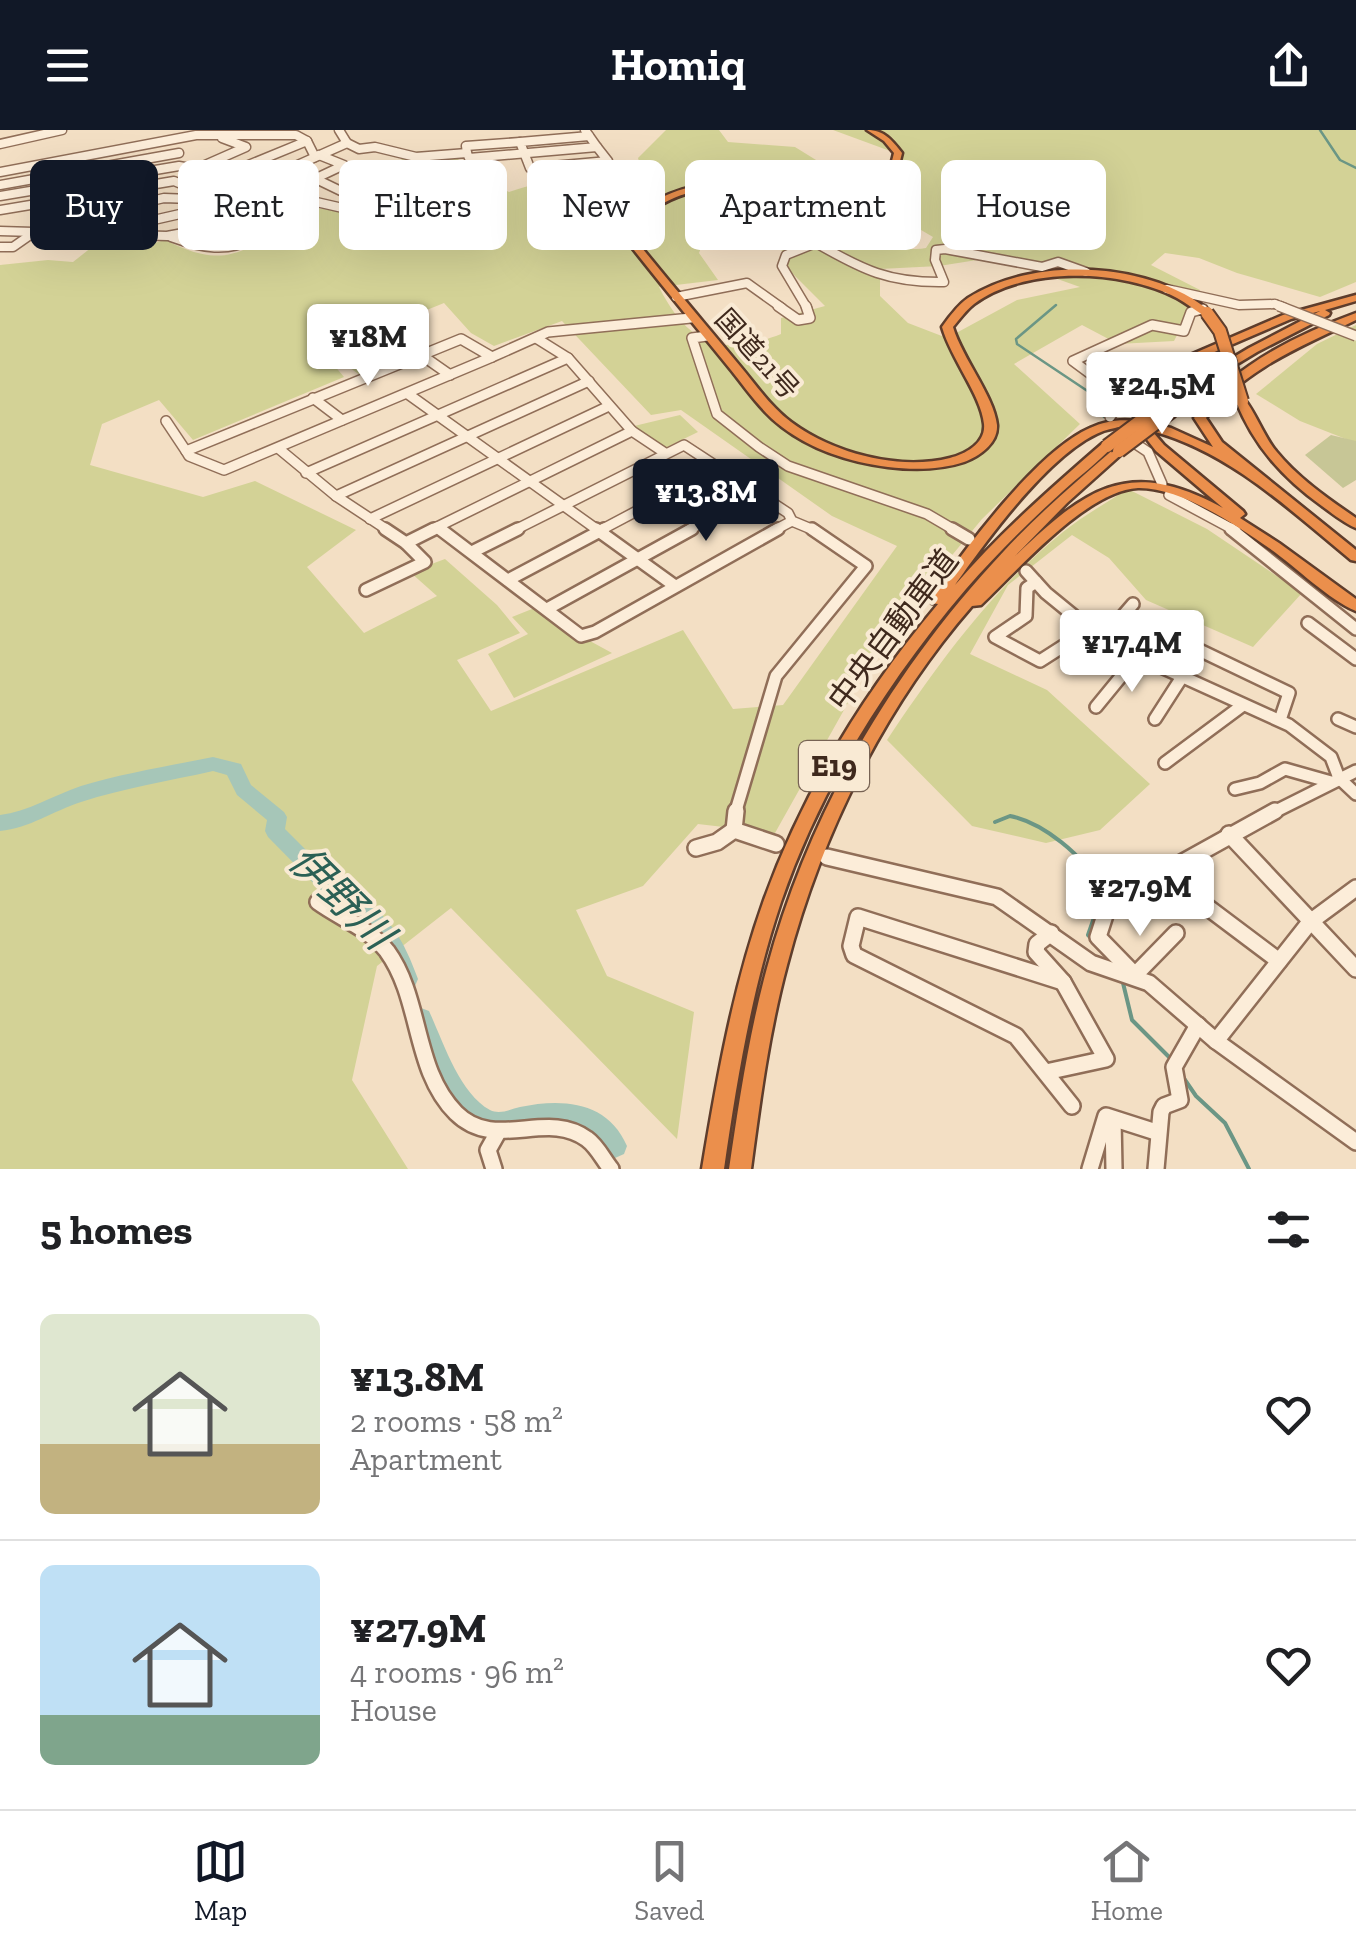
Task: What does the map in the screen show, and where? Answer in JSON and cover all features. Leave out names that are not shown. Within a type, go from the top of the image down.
[{"type":"highway","name":"国道21号","points":[[870,130],[887,139],[898,153],[896,167],[876,176],[831,184],[700,188],[673,197],[643,214],[632,228],[633,242],[692,318],[768,408],[802,434],[868,460],[895,464],[949,462],[987,442],[990,414],[950,341],[947,327],[960,307],[974,296],[1013,283],[1086,272],[1137,279],[1205,311]]},
{"type":"highway","points":[[1356,299],[1287,317],[1157,373],[1144,385],[1143,426],[1160,448],[1260,533],[1356,606]]},
{"type":"highway","name":"中央自動車道","points":[[714,1169],[742,1008],[785,866],[822,787],[882,689],[943,606],[995,547],[1114,443],[1254,350],[1356,299]]},
{"type":"highway","points":[[1205,311],[1220,331],[1250,426],[1280,464],[1356,524]]},
{"type":"highway","points":[[1356,313],[1253,370],[1211,400],[1200,418],[1205,431],[1248,471],[1356,557]]},
{"type":"highway","name":"中央自動車道","points":[[1165,409],[1356,313]]},
{"type":"highway","points":[[882,689],[962,563],[1049,464],[1088,432],[1122,424],[1164,430],[1248,471]]},
{"type":"highway","name":"中央自動車道","points":[[740,1169],[765,1012],[806,872],[834,806],[863,751],[925,654],[976,588],[1114,443]]},
{"type":"highway","points":[[1280,464],[1356,516]]},
{"type":"highway","points":[[925,654],[1018,563],[1072,516],[1114,488],[1156,487],[1260,533]]},
{"type":"street","points":[[0,144],[62,130]]},
{"type":"street","points":[[339,130],[348,143],[359,149],[375,147],[416,157],[467,153]]},
{"type":"street","points":[[520,142],[525,153],[530,168],[608,161],[587,133],[466,146],[469,158],[525,153],[597,147]]},
{"type":"street","points":[[158,170],[179,166],[196,169],[246,147],[213,134]]},
{"type":"street","points":[[0,172],[213,134],[296,135],[307,141],[317,156],[344,165],[319,178]]},
{"type":"street","points":[[260,160],[307,141]]},
{"type":"street","points":[[308,160],[348,143]]},
{"type":"street","points":[[135,160],[179,153]]},
{"type":"street","points":[[98,154],[101,160]]},
{"type":"street","points":[[11,170],[16,182]]},
{"type":"street","points":[[0,185],[30,179]]},
{"type":"street","points":[[319,180],[374,207],[360,212],[319,203]]},
{"type":"street","points":[[0,210],[178,181]]},
{"type":"street","points":[[0,196],[30,191]]},
{"type":"street","points":[[0,231],[30,233]]},
{"type":"street","points":[[158,236],[178,234]]},
{"type":"street","points":[[0,247],[13,248],[30,235]]},
{"type":"street","points":[[167,236],[178,240]]},
{"type":"street","points":[[676,297],[747,283],[798,320],[810,318],[808,303],[792,286],[782,266],[786,255],[816,243],[869,273],[906,282],[944,282],[935,260],[936,250],[945,249],[1042,268],[1058,262],[1086,272]]},
{"type":"street","points":[[1162,288],[1239,305],[1275,304],[1356,336]]},
{"type":"street","points":[[1110,417],[1121,401],[1120,395],[1073,362],[1152,325],[1184,331],[1192,312],[1205,311]]},
{"type":"street","points":[[166,421],[189,456],[219,470],[536,338],[574,328],[692,318]]},
{"type":"street","points":[[387,331],[450,375]]},
{"type":"street","points":[[707,336],[692,338],[717,414],[759,447],[788,466],[927,514],[970,539]]},
{"type":"street","points":[[186,451],[464,338],[493,357]]},
{"type":"street","points":[[536,338],[568,358],[632,431],[666,453]]},
{"type":"street","points":[[306,472],[568,358]]},
{"type":"street","points":[[336,496],[588,381]]},
{"type":"street","points":[[408,394],[675,586]]},
{"type":"street","points":[[313,398],[342,420]]},
{"type":"street","points":[[370,519],[609,406]]},
{"type":"street","points":[[406,543],[632,431]]},
{"type":"street","points":[[1114,443],[1148,452],[1162,484]]},
{"type":"street","points":[[472,552],[684,445],[793,517],[792,521]]},
{"type":"street","points":[[278,448],[336,496],[406,543],[425,562],[366,590]]},
{"type":"street","points":[[508,580],[720,467]]},
{"type":"street","points":[[547,609],[757,493]]},
{"type":"street","points":[[1170,495],[1242,535],[1356,629]]},
{"type":"street","points":[[437,527],[580,636],[595,632],[792,521],[804,524],[866,566],[776,676],[732,821],[734,830]]},
{"type":"street","points":[[1026,571],[1102,640],[1280,720],[1331,757],[1335,780]]},
{"type":"street","points":[[1036,582],[1027,588],[1026,616],[995,637],[1040,661],[1090,629]]},
{"type":"street","points":[[1102,640],[1133,604]]},
{"type":"street","points":[[1308,623],[1356,659]]},
{"type":"street","points":[[1150,663],[1170,636],[1290,693],[1280,720]]},
{"type":"street","points":[[1096,707],[1137,657]]},
{"type":"street","points":[[1156,719],[1182,677]]},
{"type":"street","points":[[1165,763],[1244,705]]},
{"type":"street","points":[[1338,719],[1356,727]]},
{"type":"street","points":[[1235,789],[1260,783],[1284,770],[1335,780],[1356,794]]},
{"type":"street","points":[[1124,973],[1098,938],[1107,909],[1120,896],[1229,834],[1356,771]]},
{"type":"street","points":[[734,830],[776,844]]},
{"type":"street","points":[[696,848],[718,842],[734,830]]},
{"type":"street","points":[[1229,834],[1355,967]]},
{"type":"street","points":[[827,856],[997,896],[1091,963],[1150,983],[1216,1041],[1356,1142]]},
{"type":"street","points":[[1162,873],[1279,961]]},
{"type":"street","points":[[1216,1041],[1310,922],[1356,888]]},
{"type":"street","points":[[318,902],[336,916],[354,920],[392,958],[424,1058],[449,1102],[469,1124],[496,1134],[566,1128],[588,1140],[611,1169]]},
{"type":"street","points":[[1063,982],[858,917],[851,946],[854,955],[1016,1036],[1072,1106]]},
{"type":"street","points":[[1046,1072],[1106,1059],[1063,982],[1036,952],[1037,944],[1050,932]]},
{"type":"street","points":[[1124,973],[1176,933]]},
{"type":"street","points":[[1156,1169],[1156,1132],[1164,1106],[1180,1100],[1176,1060],[1198,1025]]},
{"type":"street","points":[[1090,1169],[1106,1116],[1156,1132]]},
{"type":"street","points":[[1114,1119],[1114,1169]]},
{"type":"street","points":[[494,1169],[488,1150],[496,1134]]},
{"type":"shaded area","points":[[666,130],[719,130],[728,142],[795,147],[816,160],[685,160],[685,250],[700,250],[718,280],[659,287],[694,333],[723,345],[740,345],[781,334],[781,318],[825,306],[790,271],[782,250],[921,250],[933,237],[921,230],[921,160],[897,160],[901,155],[833,130],[1356,130],[1356,282],[1320,297],[1199,258],[1165,253],[1151,265],[1200,290],[1174,341],[1118,344],[1082,325],[1014,364],[1080,424],[982,519],[886,635],[775,833],[698,824],[643,886],[576,910],[607,976],[694,1012],[677,1139],[451,908],[377,966],[352,1080],[408,1169],[0,1169],[0,265],[48,260],[73,262],[88,250],[158,250],[158,242],[165,240],[178,245],[178,250],[209,255],[242,250],[319,250],[319,208],[339,212],[339,250],[507,250],[507,191],[527,187],[527,250],[665,250],[665,160],[639,160]],"holes":[[[996,257],[1080,287],[1017,300],[947,338],[908,323],[880,296],[880,269],[939,266]],[[444,303],[471,333],[494,346],[562,321],[651,415],[681,410],[832,516],[897,546],[783,705],[733,709],[683,630],[491,711],[457,660],[520,633],[497,605],[445,559],[410,572],[437,596],[364,633],[307,567],[356,530],[255,481],[203,497],[90,465],[102,424],[159,400],[193,440],[344,377],[323,352]]]},
{"type":"shaded area","points":[[452,150],[459,160],[401,160],[408,152]]},
{"type":"shaded area","points":[[1356,325],[1356,443],[1300,421],[1256,394],[1317,344]]},
{"type":"shaded area","points":[[381,336],[408,356],[360,375],[343,363],[355,356],[349,348]]},
{"type":"shaded area","points":[[680,415],[698,432],[663,449],[630,427]]},
{"type":"shaded area","points":[[1331,435],[1356,441],[1356,480],[1343,488],[1305,455]]},
{"type":"shaded area","points":[[1128,489],[1207,529],[1302,593],[1253,647],[1146,600],[1109,558],[1072,535],[1008,585],[970,654],[1047,690],[1150,784],[1100,830],[1046,843],[972,826],[887,740],[946,656],[1012,578],[1063,532]]},
{"type":"shaded area","points":[[537,607],[580,640],[612,653],[514,698],[488,654],[528,634],[512,617]]},
{"type":"waterway","points":[[1320,130],[1340,160],[1356,168]]},
{"type":"waterway","points":[[1056,305],[1016,339],[1017,344],[1089,392],[1104,417]]},
{"type":"waterway","name":"伊野川","points":[[0,823],[20,821],[59,801],[91,791],[213,764],[234,769],[244,790],[277,817],[275,831],[343,900],[376,921],[407,979]]},
{"type":"waterway","points":[[995,822],[1010,816],[1035,825],[1061,842],[1083,864],[1091,875],[1098,899],[1088,935],[1093,940]]},
{"type":"waterway","points":[[1123,983],[1132,1020],[1170,1058]]},
{"type":"waterway","name":"伊野川","points":[[421,1018],[450,1080],[484,1120],[499,1124],[573,1113],[593,1123],[615,1146]]},
{"type":"waterway","points":[[1183,1077],[1196,1096],[1225,1123],[1249,1169]]}]
